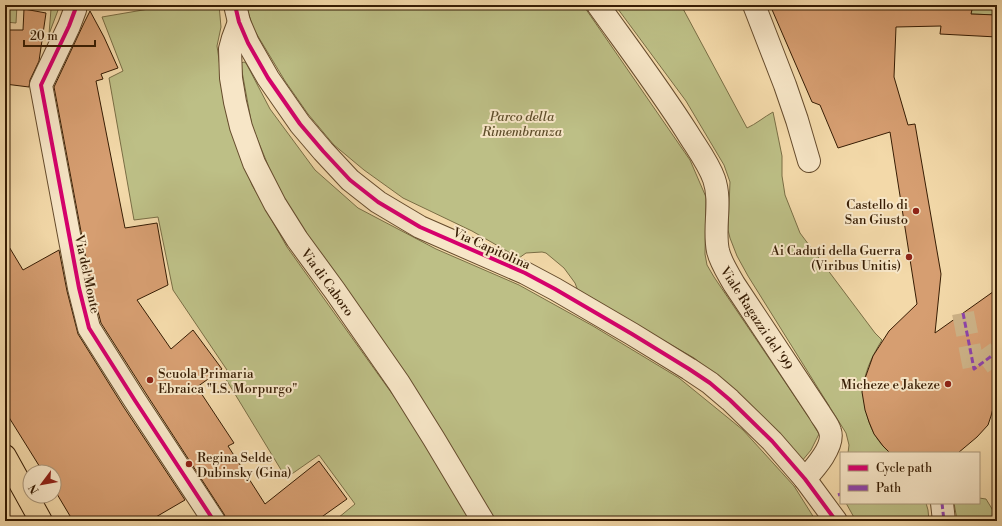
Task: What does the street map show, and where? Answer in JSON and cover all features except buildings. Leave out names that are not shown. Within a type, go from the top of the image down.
[{"type":"main road","points":[[5,456],[41,521]]},
{"type":"street","name":"Via del Monte","points":[[76,5],[68,26],[40,85],[79,288],[89,328],[214,521]]},
{"type":"street","name":"Viale Ragazzi del '99","points":[[598,5],[672,109],[706,161],[714,179],[717,197],[718,250],[722,262],[734,284],[819,412],[830,432],[830,443],[816,468],[805,479]]},
{"type":"street","points":[[754,5],[785,85],[809,161]]},
{"type":"street","name":"Via Capitolina","points":[[237,14],[248,43],[268,78],[300,124],[350,180],[378,202],[420,227],[525,273],[569,297],[689,368],[730,400],[772,441],[805,479],[836,521]]},
{"type":"street","name":"Via di Caboro","points":[[237,14],[230,49],[231,78],[241,127],[254,163],[275,204],[297,239],[399,383],[483,521]]},
{"type":"street","points":[[942,504],[944,521]]},
{"type":"green space","points":[[5,5],[17,5],[16,23],[5,22]]},
{"type":"green space","points":[[30,5],[60,5],[49,34],[51,9]]},
{"type":"green space","points":[[172,5],[219,5],[221,27],[217,46],[228,121],[252,185],[287,247],[413,423],[474,521],[340,521],[338,518],[355,504],[319,455],[286,478],[224,376],[227,370],[173,290],[158,217],[134,220],[109,78],[123,71],[102,17]]},
{"type":"green space","name":"Parco della Rimembranza","points":[[246,5],[583,5],[690,160],[706,197],[705,254],[707,265],[819,434],[811,450],[802,461],[737,392],[694,358],[578,291],[575,283],[564,268],[546,253],[526,253],[519,258],[472,231],[403,198],[364,170],[334,145],[308,114],[285,81],[253,28]]},
{"type":"green space","points":[[615,5],[681,5],[747,128],[773,112],[782,156],[782,176],[785,195],[800,233],[875,333],[882,340],[868,366],[864,385],[864,395],[868,420],[874,434],[889,452],[848,452],[849,445],[846,433],[737,256],[728,230],[730,182],[724,165],[686,101]]},
{"type":"green space","points":[[973,5],[997,5],[997,15],[971,14]]},
{"type":"green space","points":[[241,63],[246,63],[270,109],[315,170],[358,208],[436,249],[519,285],[593,326],[679,378],[743,430],[794,486],[816,521],[496,521],[481,501],[283,202],[252,126],[241,66]]},
{"type":"green space","points":[[980,498],[986,499],[997,517],[997,521],[957,520],[954,504],[980,504]]},
{"type":"green space","points":[[847,504],[926,504],[929,521],[856,521]]},
{"type":"tunnel","points":[[963,313],[974,369],[997,352]]},
{"type":"marked path","points":[[963,313],[974,369],[997,352]]},
{"type":"marked path","points":[[942,504],[944,521]]},
{"type":"cycle path","points":[[76,5],[69,26],[41,85],[79,288],[89,328],[214,521]]},
{"type":"cycle path","points":[[235,5],[239,22],[248,43],[268,78],[300,124],[350,180],[378,202],[420,227],[525,273],[555,289],[632,334],[710,383],[730,400],[772,441],[805,479],[836,521]]},
{"type":"place","name":"Castello di San Giusto","points":[[916,211]]},
{"type":"place","name":"Ai Caduti della Guerra (Viribus Unitis)","points":[[909,257]]},
{"type":"place","name":"Scuola Primaria Ebraica \"I.S. Morpurgo\"","points":[[150,380]]},
{"type":"place","name":"Micheze e Jakeze","points":[[948,384]]},
{"type":"place","name":"Regina Selde Dubinsky (Gina)","points":[[189,464]]}]
